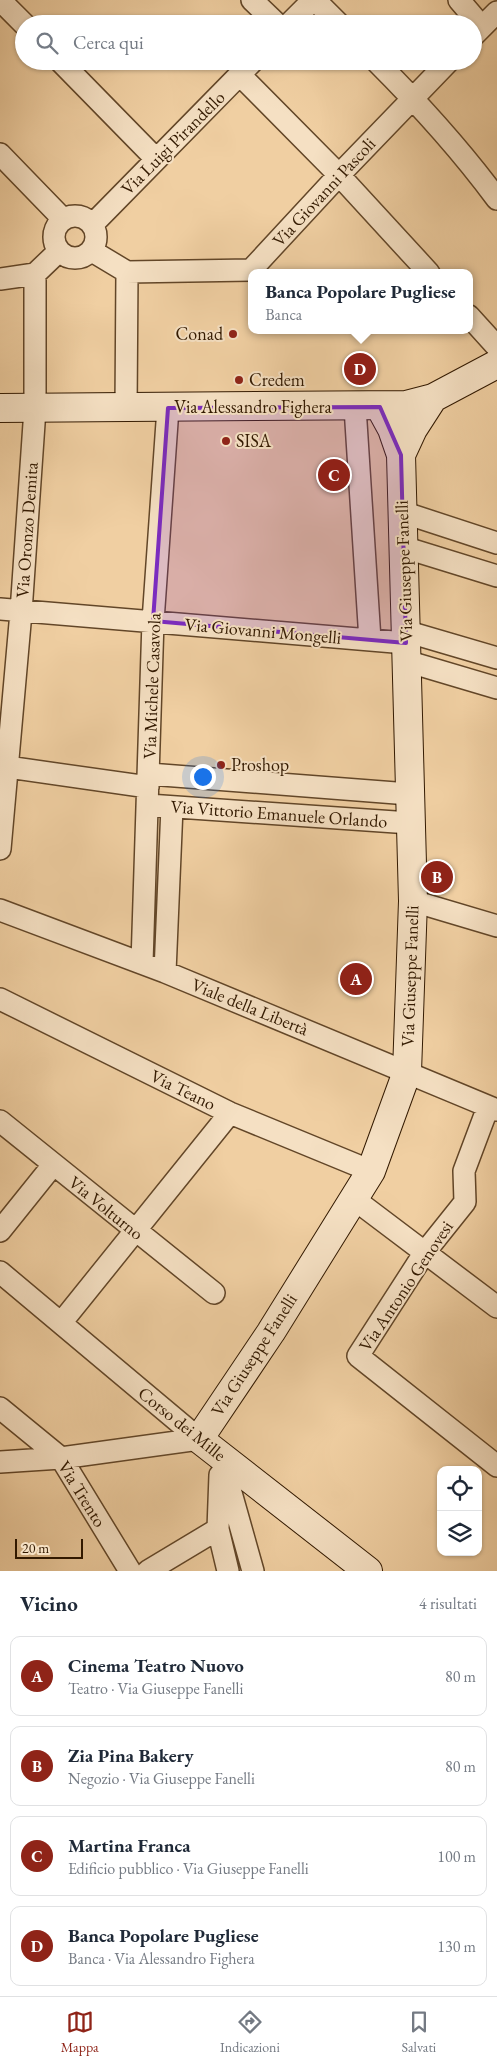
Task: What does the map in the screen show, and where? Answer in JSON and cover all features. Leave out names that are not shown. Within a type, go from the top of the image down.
[{"type":"street","points":[[0,0],[15,15]]},
{"type":"street","points":[[252,0],[268,15]]},
{"type":"street","points":[[298,15],[314,0],[330,15]]},
{"type":"street","points":[[459,0],[474,15]]},
{"type":"street","points":[[69,70],[156,159]]},
{"type":"street","name":"Via Luigi Pirandello","points":[[93,224],[245,70]]},
{"type":"street","points":[[249,70],[338,174],[425,269]]},
{"type":"street","points":[[385,70],[466,157],[497,199]]},
{"type":"street","name":"Via Giovanni Pascoli","points":[[252,269],[338,174],[440,70]]},
{"type":"street","points":[[0,154],[64,219]]},
{"type":"street","points":[[70,216],[82,217],[93,224],[97,240],[92,251],[79,258],[64,256],[58,251],[55,244],[55,230],[64,219],[70,216]]},
{"type":"street","points":[[0,279],[35,274],[58,251]]},
{"type":"street","points":[[92,251],[127,272],[126,408]]},
{"type":"street","name":"Via Giovanni Pascoli","points":[[127,272],[248,270]]},
{"type":"street","name":"Via Oronzo Demita","points":[[0,849],[4,767],[21,612],[35,409],[35,274]]},
{"type":"street","points":[[473,320],[497,347]]},
{"type":"street","name":"Via Alessandro Fighera","points":[[0,408],[368,407],[406,405],[433,398],[497,364]]},
{"type":"street","points":[[401,455],[413,429],[433,398]]},
{"type":"street","points":[[368,407],[392,429],[401,455]]},
{"type":"street","name":"Via Giuseppe Fanelli","points":[[368,407],[370,640]]},
{"type":"street","name":"Via Michele Casavola","points":[[142,964],[153,621],[168,408]]},
{"type":"street","name":"Via Giuseppe Fanelli","points":[[199,1439],[271,1332],[371,1171],[407,1072],[413,901],[401,455]]},
{"type":"street","points":[[402,512],[497,543]]},
{"type":"street","points":[[403,547],[497,576]]},
{"type":"street","name":"Via Giovanni Mongelli","points":[[0,609],[370,640],[406,645]]},
{"type":"street","points":[[406,645],[497,658]]},
{"type":"street","points":[[406,645],[497,688]]},
{"type":"street","name":"Via Vittorio Emanuele Orlando","points":[[4,767],[149,789],[410,794]]},
{"type":"street","name":"Via Vittorio Emanuele Orlando","points":[[149,789],[172,807],[410,824]]},
{"type":"street","points":[[165,972],[172,807]]},
{"type":"street","points":[[413,901],[497,926]]},
{"type":"street","name":"Viale della Libertà","points":[[0,910],[165,972],[492,1108]]},
{"type":"street","name":"Via Teano","points":[[0,1000],[230,1113],[371,1171]]},
{"type":"street","name":"Via Antonio Genovesi","points":[[492,1108],[464,1171],[465,1202],[425,1252],[358,1356],[494,1459]]},
{"type":"street","points":[[61,1323],[230,1113]]},
{"type":"street","name":"Via Volturno","points":[[0,1121],[214,1293]]},
{"type":"street","points":[[0,1231],[54,1165]]},
{"type":"street","points":[[354,1198],[497,1307]]},
{"type":"street","name":"Corso dei Mille","points":[[0,1272],[221,1457],[368,1571]]},
{"type":"street","name":"Via Trento","points":[[0,1408],[61,1458],[130,1571]]},
{"type":"street","points":[[0,1462],[61,1458],[199,1439]]},
{"type":"street","points":[[221,1457],[218,1529],[228,1571]]},
{"type":"street","points":[[221,1457],[253,1571]]},
{"type":"street","points":[[148,1571],[218,1529]]},
{"type":"highlighted area","points":[[380,407],[401,455],[406,643],[153,621],[168,408]]},
{"type":"place","name":"Conad","points":[[233,334]]},
{"type":"place","name":"Banca Popolare Pugliese","points":[[360,369]]},
{"type":"place","name":"Credem","points":[[239,380]]},
{"type":"place","name":"SISA","points":[[226,441]]},
{"type":"place","name":"Martina Franca","points":[[334,475]]},
{"type":"place","name":"Proshop","points":[[221,765]]},
{"type":"place","name":"Zia Pina Bakery","points":[[437,877]]},
{"type":"place","name":"Cinema Teatro Nuovo","points":[[356,979]]}]
